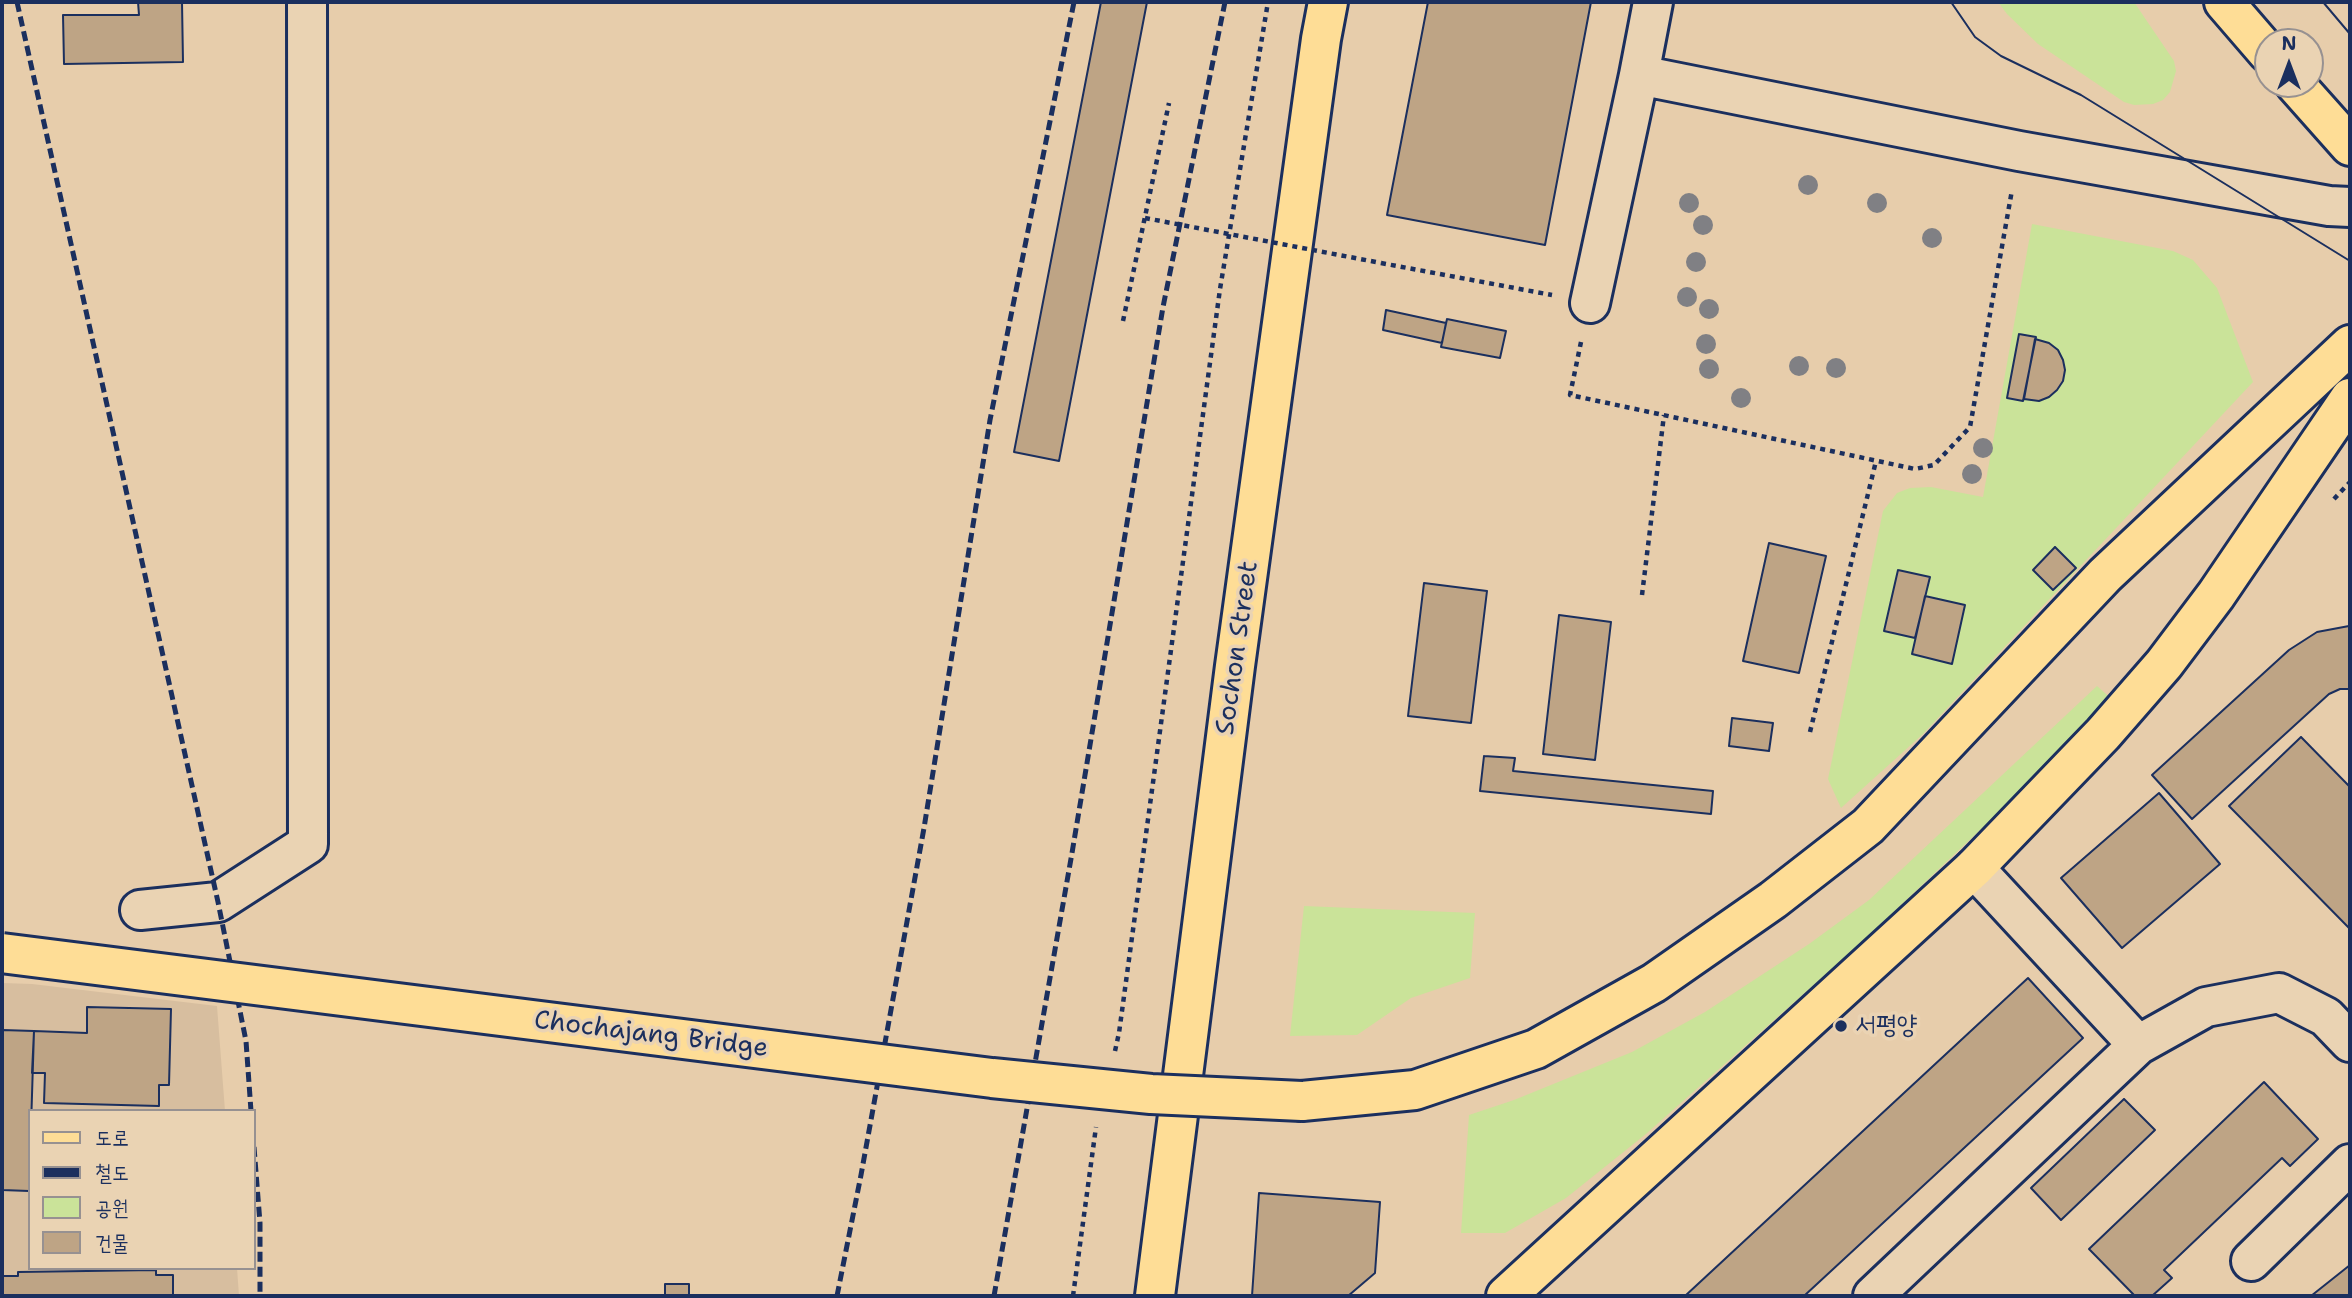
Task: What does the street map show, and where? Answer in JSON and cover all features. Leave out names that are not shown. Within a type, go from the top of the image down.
[{"type":"main road","name":"Sochon Street","points":[[1155,1296],[1237,653],[1328,2]]},
{"type":"main road","points":[[2224,2],[2254,37]]},
{"type":"main road","points":[[2307,98],[2350,146]]},
{"type":"main road","name":"Chochajang Bridge","points":[[2,953],[992,1077],[1151,1094],[1302,1101],[1415,1090],[1536,1049],[1654,983],[1773,900],[1868,826],[2105,575],[2350,345]]},
{"type":"main road","points":[[1506,1296],[1974,868],[2103,734],[2164,664],[2216,595],[2350,398]]},
{"type":"street","points":[[140,910],[219,902],[308,844],[307,2]]},
{"type":"street","points":[[1590,303],[1653,2]]},
{"type":"street","points":[[1639,75],[2019,151],[2329,206],[2350,207]]},
{"type":"street","points":[[1974,868],[2138,1045]]},
{"type":"street","points":[[1873,1296],[2138,1045],[2206,1007],[2279,993],[2326,1017],[2350,1042]]},
{"type":"street","points":[[2251,1261],[2350,1164]]},
{"type":"path","points":[[1113,1059],[1119,1033],[1220,289],[1268,2]]},
{"type":"path","points":[[1123,321],[1169,103]]},
{"type":"path","points":[[1145,218],[1590,303],[1570,395],[1915,469],[1934,465],[1970,427],[2019,151]]},
{"type":"path","points":[[1642,595],[1664,415]]},
{"type":"path","points":[[1810,732],[1876,461]]},
{"type":"path","points":[[1073,1296],[1097,1124]]},
{"type":"shaded area","points":[[2,983],[32,984],[217,1006],[225,1109],[28,1109],[28,1270],[237,1270],[239,1296],[2,1296]]},
{"type":"green space","points":[[1998,2],[2134,2],[2174,61],[2176,71],[2170,92],[2163,100],[2153,104],[2134,105],[2124,102],[2038,44]]},
{"type":"green space","points":[[2032,224],[2173,251],[2193,260],[2217,288],[2253,382],[1923,734],[1841,808],[1828,779],[1883,511],[1897,493],[1910,488],[1931,487],[1983,497]]},
{"type":"green space","points":[[2097,686],[2115,702],[1863,941],[1646,1134],[1566,1198],[1505,1233],[1461,1233],[1469,1115],[1514,1100],[1632,1052],[1705,1012],[1809,944],[1869,900]]},
{"type":"green space","points":[[1304,906],[1475,913],[1470,978],[1411,998],[1357,1035],[1290,1036]]},
{"type":"building","points":[[138,2],[182,2],[183,62],[64,64],[63,15],[139,15]]},
{"type":"building","points":[[1101,2],[1147,2],[1059,461],[1014,452]]},
{"type":"building","points":[[1428,2],[1591,2],[1545,245],[1387,215]]},
{"type":"building","points":[[1386,310],[1446,323],[1442,343],[1383,330]]},
{"type":"building","points":[[1447,319],[1506,331],[1500,358],[1441,347]]},
{"type":"building","points":[[2019,334],[2036,337],[2023,401],[2007,398]]},
{"type":"building","points":[[2035,339],[2049,343],[2058,350],[2065,370],[2063,381],[2057,390],[2039,401],[2024,399]]},
{"type":"building","points":[[1769,543],[1826,556],[1799,673],[1743,661]]},
{"type":"building","points":[[2055,547],[2076,568],[2053,590],[2033,570]]},
{"type":"building","points":[[1898,570],[1930,577],[1915,638],[1884,631]]},
{"type":"building","points":[[1424,583],[1487,591],[1471,723],[1408,716]]},
{"type":"building","points":[[1925,596],[1965,605],[1952,664],[1912,654]]},
{"type":"building","points":[[1559,615],[1611,622],[1595,760],[1543,754]]},
{"type":"building","points":[[2349,626],[2350,689],[2340,689],[2329,694],[2192,819],[2152,775],[2289,650],[2317,632]]},
{"type":"building","points":[[1732,718],[1773,723],[1769,751],[1729,746]]},
{"type":"building","points":[[2301,737],[2350,787],[2350,929],[2229,806]]},
{"type":"building","points":[[1484,756],[1515,758],[1513,771],[1713,791],[1711,814],[1480,791]]},
{"type":"building","points":[[2159,793],[2220,864],[2122,948],[2061,878]]},
{"type":"building","points":[[2028,978],[2083,1038],[1804,1296],[1685,1296]]},
{"type":"building","points":[[87,1007],[171,1009],[169,1085],[159,1085],[159,1106],[44,1103],[45,1073],[32,1073],[34,1031],[87,1033]]},
{"type":"building","points":[[2,1030],[34,1031],[32,1109],[28,1109],[28,1191],[2,1190]]},
{"type":"building","points":[[2264,1082],[2318,1139],[2290,1166],[2282,1158],[2164,1270],[2172,1278],[2152,1296],[2135,1296],[2089,1249]]},
{"type":"building","points":[[2124,1099],[2155,1130],[2061,1220],[2031,1188]]},
{"type":"building","points":[[1259,1193],[1380,1202],[1375,1273],[1348,1296],[1252,1296]]},
{"type":"building","points":[[2350,1265],[2350,1296],[2311,1296]]},
{"type":"building","points":[[156,1270],[156,1275],[173,1275],[173,1296],[2,1296],[2,1276],[18,1276],[18,1272]]},
{"type":"building","points":[[665,1284],[689,1284],[689,1296],[665,1296]]},
{"type":"tram line","points":[[1951,2],[1975,37],[2001,56],[2081,95],[2350,261]]},
{"type":"tram line","points":[[2323,2],[2350,34]]},
{"type":"railway","points":[[17,2],[218,902],[246,1041],[251,1109]]},
{"type":"railway","points":[[837,1296],[924,828],[990,420],[1074,2]]},
{"type":"railway","points":[[994,1296],[1072,853],[1163,307],[1225,2]]},
{"type":"railway","points":[[256,1172],[260,1223],[260,1296]]},
{"type":"place","name":"서평양","points":[[1841,1026]]}]
